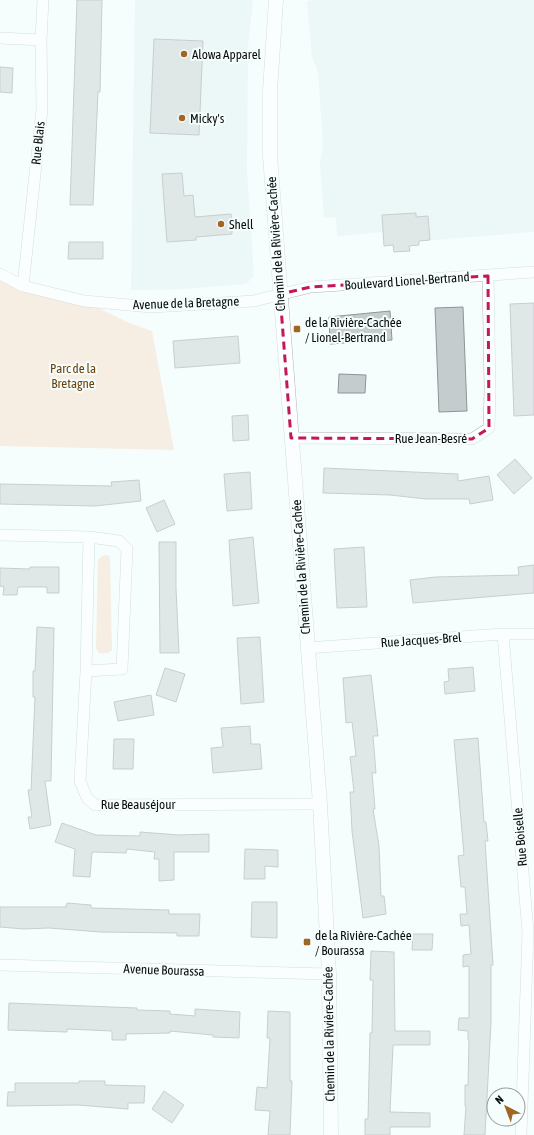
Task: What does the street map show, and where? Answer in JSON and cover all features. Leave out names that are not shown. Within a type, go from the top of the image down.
[{"type":"street","name":"Rue Blais","points":[[23,286],[42,109],[41,40],[43,0]]},
{"type":"street","name":"Chemin de la Rivière-Cachée","points":[[276,0],[270,91],[269,139],[320,804],[329,974],[331,1135]]},
{"type":"street","points":[[0,38],[41,40]]},
{"type":"street","name":"Boulevard Lionel-Bertrand","points":[[280,294],[311,287],[534,272]]},
{"type":"street","name":"Avenue de la Bretagne","points":[[0,274],[23,286],[84,301],[152,307],[254,301],[280,294]]},
{"type":"street","name":"Rue Jean-Besré","points":[[291,438],[472,439],[489,428],[490,390],[488,276]]},
{"type":"street","points":[[0,535],[90,537],[119,541],[126,549],[122,669],[86,671]]},
{"type":"street","name":"Rue Beauséjour","points":[[90,537],[86,671],[80,781],[86,798],[95,805],[320,804]]},
{"type":"street","name":"Rue Jacques-Brel","points":[[307,648],[503,634],[534,634]]},
{"type":"street","name":"Rue Boiselle","points":[[503,634],[528,932],[521,1135]]},
{"type":"street","name":"Avenue Bourassa","points":[[0,965],[329,974]]},
{"type":"highlighted area","points":[[488,276],[489,428],[472,439],[291,438],[280,294],[311,287]]},
{"type":"shaded area","points":[[135,0],[253,0],[248,47],[247,170],[254,276],[246,284],[184,289],[131,290]]},
{"type":"shaded area","points":[[534,0],[534,232],[419,241],[419,245],[409,246],[410,251],[394,252],[393,245],[384,246],[383,232],[337,236],[336,217],[324,218],[320,162],[323,146],[318,72],[312,57],[307,1]]},
{"type":"green space","name":"Parc de la Bretagne","points":[[0,274],[84,301],[127,322],[152,331],[174,450],[0,446]]},
{"type":"green space","points":[[102,556],[109,556],[110,560],[112,650],[103,654],[99,653],[96,648],[98,560]]},
{"type":"building","points":[[77,0],[102,0],[100,92],[98,92],[93,205],[70,205]]},
{"type":"building","points":[[154,39],[203,41],[199,135],[150,133]]},
{"type":"building","points":[[0,67],[13,68],[12,93],[0,92]]},
{"type":"building","points":[[182,173],[184,196],[193,195],[195,217],[231,214],[232,234],[196,237],[196,240],[167,242],[162,174]]},
{"type":"building","points":[[416,213],[416,217],[428,216],[430,240],[419,241],[419,245],[409,246],[410,251],[394,252],[393,245],[384,246],[382,215]]},
{"type":"building","points":[[69,242],[103,242],[103,259],[68,259]]},
{"type":"building","points":[[534,303],[534,415],[514,416],[510,304]]},
{"type":"building","points":[[463,307],[467,411],[439,412],[435,308]]},
{"type":"building","points":[[390,311],[392,340],[330,344],[329,317]]},
{"type":"building","points":[[238,336],[240,363],[175,368],[173,341]]},
{"type":"building","points":[[339,374],[366,375],[365,393],[338,393]]},
{"type":"building","points":[[248,415],[249,440],[233,441],[232,416]]},
{"type":"building","points":[[515,459],[532,478],[514,494],[497,475]]},
{"type":"building","points":[[324,468],[458,474],[458,481],[489,476],[493,500],[470,504],[469,499],[426,499],[390,495],[323,493]]},
{"type":"building","points":[[250,472],[252,509],[227,511],[224,474]]},
{"type":"building","points":[[139,480],[141,501],[95,506],[0,504],[0,484],[112,486],[111,482]]},
{"type":"building","points":[[164,500],[175,524],[157,532],[146,508]]},
{"type":"building","points":[[253,537],[259,603],[233,606],[229,540]]},
{"type":"building","points":[[159,542],[176,542],[176,588],[179,653],[160,653]]},
{"type":"building","points":[[364,547],[367,607],[337,608],[334,549]]},
{"type":"building","points":[[534,565],[534,593],[413,603],[410,580],[435,577],[519,575],[518,567]]},
{"type":"building","points":[[30,567],[59,567],[59,593],[47,593],[47,587],[18,587],[17,595],[3,595],[4,587],[0,586],[0,568],[30,569]]},
{"type":"building","points":[[37,627],[54,628],[51,781],[45,781],[51,825],[30,829],[28,817],[32,817],[28,790],[31,790],[35,697],[33,697],[33,671],[35,671]]},
{"type":"building","points":[[260,637],[264,702],[241,704],[237,638]]},
{"type":"building","points":[[473,667],[475,691],[445,694],[444,682],[449,681],[448,669]]},
{"type":"building","points":[[165,668],[185,674],[176,702],[156,695]]},
{"type":"building","points":[[371,675],[378,736],[373,736],[376,773],[372,773],[375,809],[373,809],[379,846],[381,896],[384,896],[386,914],[363,918],[352,831],[350,792],[354,792],[350,757],[356,756],[352,722],[346,723],[343,678]]},
{"type":"building","points":[[151,695],[154,715],[118,721],[114,702]]},
{"type":"building","points":[[250,726],[251,744],[260,744],[262,769],[213,773],[211,748],[223,747],[221,728]]},
{"type":"building","points":[[478,738],[484,822],[486,822],[488,841],[485,841],[493,965],[491,965],[491,1023],[488,1087],[486,1087],[485,1135],[464,1135],[466,1106],[465,1085],[468,1085],[469,1040],[468,1031],[458,1030],[459,1018],[469,1018],[469,966],[463,967],[463,955],[471,954],[469,925],[461,926],[460,914],[467,914],[465,887],[461,887],[458,856],[464,855],[454,740]]},
{"type":"building","points":[[114,739],[134,739],[133,769],[113,769]]},
{"type":"building","points":[[62,823],[96,835],[140,836],[140,832],[179,835],[209,834],[209,852],[174,852],[174,880],[159,881],[159,859],[154,859],[155,852],[127,849],[126,853],[92,852],[90,877],[73,876],[75,849],[55,842]]},
{"type":"building","points":[[245,849],[278,850],[278,867],[265,866],[265,879],[244,879]]},
{"type":"building","points":[[252,902],[277,902],[277,938],[251,937]]},
{"type":"building","points":[[67,903],[91,905],[91,908],[169,910],[169,914],[200,914],[199,936],[177,936],[177,933],[100,932],[49,928],[24,929],[0,927],[0,907],[66,907]]},
{"type":"building","points":[[413,934],[433,934],[432,950],[412,950]]},
{"type":"building","points":[[371,951],[394,952],[395,1031],[430,1031],[430,1045],[393,1045],[390,1112],[430,1113],[430,1127],[390,1127],[390,1135],[365,1135],[365,1119],[368,1119],[370,1033],[372,1033],[373,980],[370,980]]},
{"type":"building","points":[[9,1003],[137,1008],[137,1010],[170,1011],[170,1014],[195,1016],[195,1009],[240,1012],[239,1038],[213,1037],[213,1035],[170,1031],[170,1033],[126,1034],[126,1040],[112,1040],[112,1031],[67,1029],[67,1032],[8,1030]]},
{"type":"building","points":[[268,1011],[290,1012],[290,1081],[292,1081],[290,1135],[268,1135],[270,1111],[255,1110],[257,1087],[267,1088],[270,1038],[267,1038]]},
{"type":"building","points":[[79,1081],[105,1081],[105,1085],[145,1086],[144,1103],[128,1103],[128,1109],[78,1105],[7,1106],[8,1092],[15,1092],[15,1083],[79,1083]]},
{"type":"building","points":[[164,1091],[184,1105],[172,1123],[152,1109]]},
{"type":"place","name":"Alowa Apparel","points":[[184,54]]},
{"type":"place","name":"Micky's","points":[[182,118]]},
{"type":"place","name":"Shell","points":[[221,224]]},
{"type":"place","name":"de la Rivière-Cachée / Lionel-Bertrand","points":[[297,329]]},
{"type":"place","name":"de la Rivière-Cachée / Bourassa","points":[[307,942]]}]
